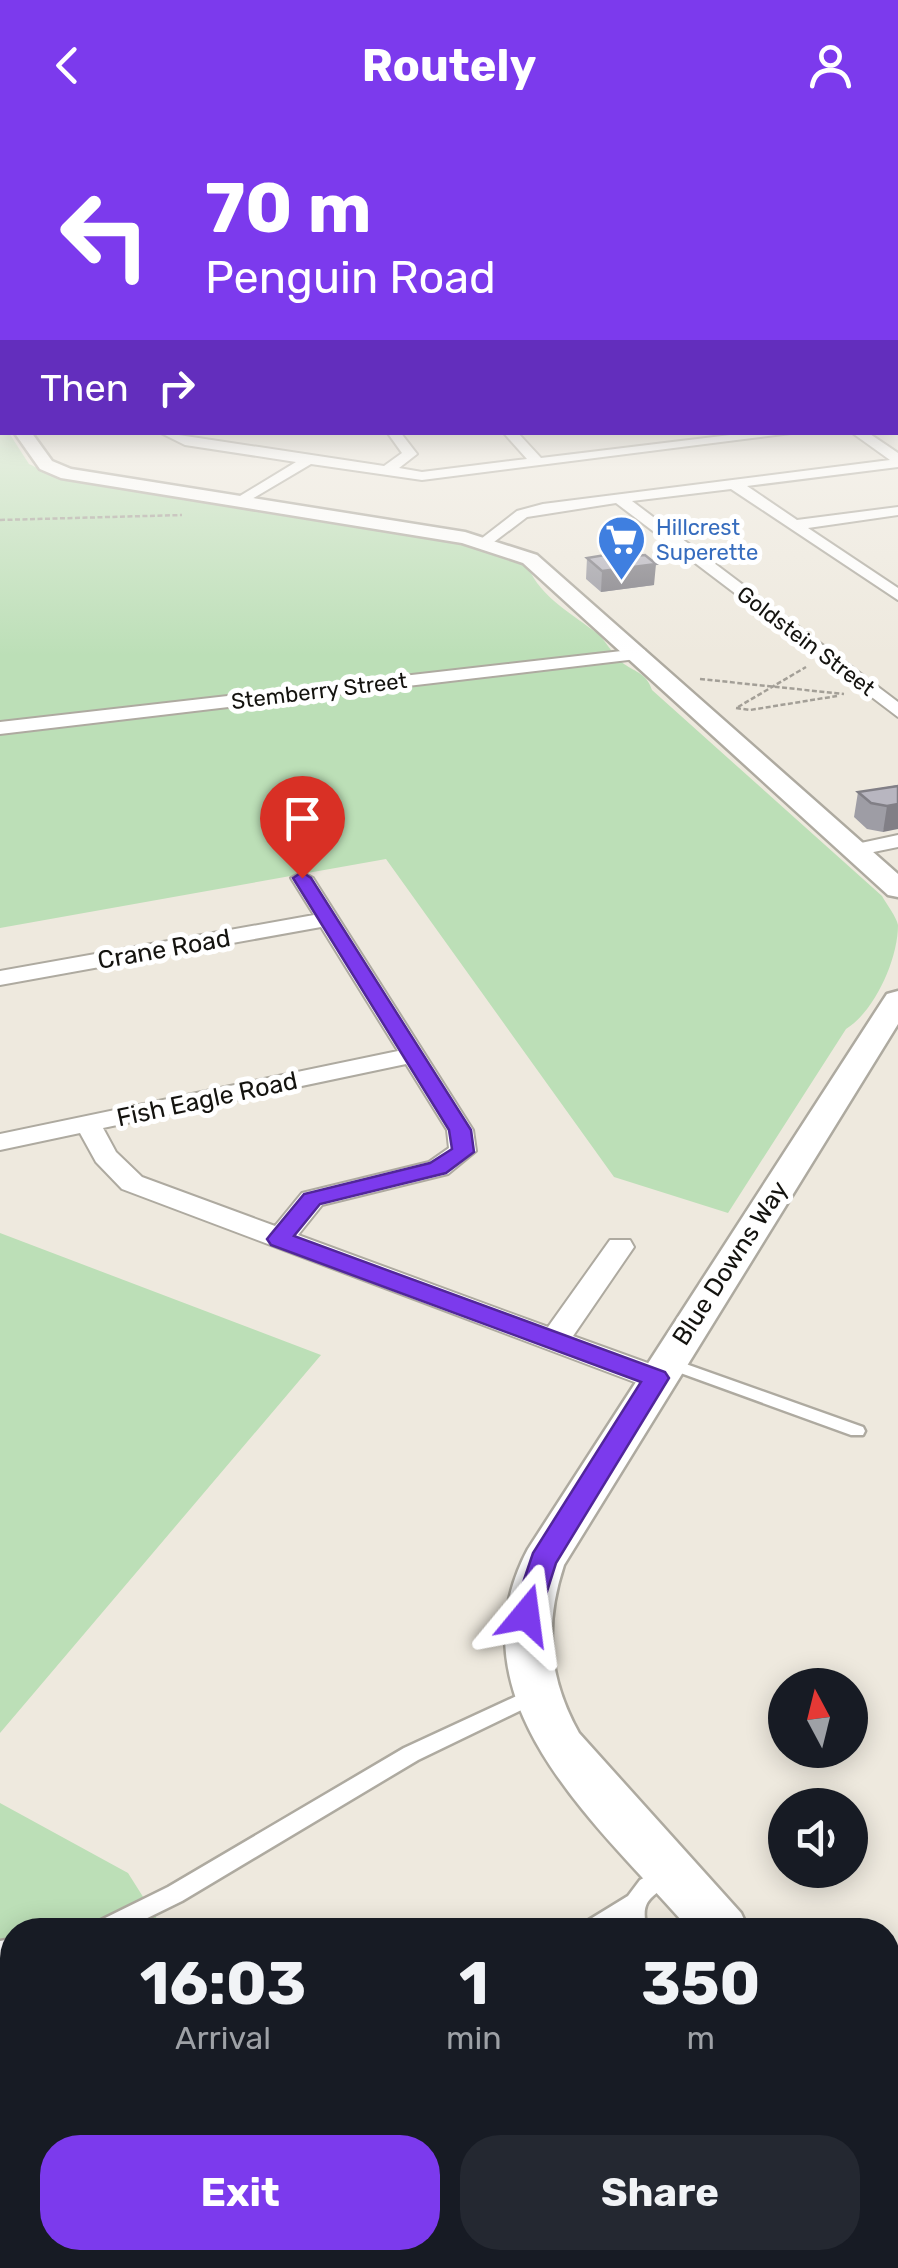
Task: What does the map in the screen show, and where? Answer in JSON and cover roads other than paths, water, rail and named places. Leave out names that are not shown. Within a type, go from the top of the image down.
[{"type":"street","points":[[39,457],[46,466],[67,474],[485,542],[540,566],[898,889]]},
{"type":"street","points":[[287,457],[428,476],[584,457]]},
{"type":"street","points":[[387,472],[406,457]]},
{"type":"street","points":[[532,457],[537,462]]},
{"type":"street","points":[[240,502],[308,460]]},
{"type":"street","points":[[485,542],[528,512],[898,461]]},
{"type":"street","points":[[732,484],[898,595]]},
{"type":"street","name":"Goldstein Street","points":[[620,498],[898,710]]},
{"type":"street","points":[[795,526],[898,512]]},
{"type":"street","name":"Stemberry Street","points":[[0,728],[639,654]]},
{"type":"street","points":[[854,850],[898,842]]},
{"type":"street","points":[[279,1239],[312,1199],[438,1168],[463,1152],[460,1130],[302,878]]},
{"type":"street","name":"Crane Road","points":[[0,978],[328,920]]},
{"type":"street","name":"Blue Downs Way","points":[[712,1918],[576,1767],[543,1715],[525,1638],[532,1589],[543,1561],[662,1370],[897,1004]]},
{"type":"street","name":"Fish Eagle Road","points":[[0,1142],[414,1055]]},
{"type":"street","points":[[88,1124],[105,1156],[132,1183],[554,1341],[662,1370]]},
{"type":"street","points":[[554,1341],[620,1247]]},
{"type":"lane","points":[[662,1370],[856,1431]]},
{"type":"lane","points":[[126,1918],[175,1894],[411,1754],[536,1695]]},
{"type":"lane","points":[[610,1918],[634,1904],[645,1886],[672,1872]]},
{"type":"lane","points":[[634,1904],[636,1918]]},
{"type":"place","name":"Hillcrest Superette","points":[[621,582]]}]
